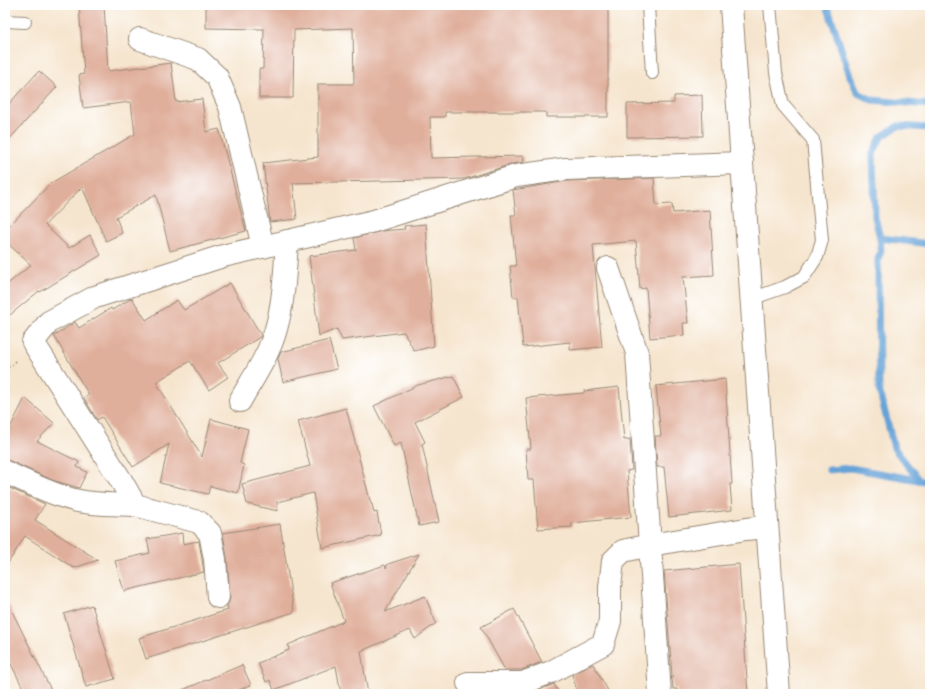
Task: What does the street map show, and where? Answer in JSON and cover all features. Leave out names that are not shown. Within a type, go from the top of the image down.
[{"type":"street","points":[[731,5],[779,694]]},
{"type":"street","points":[[140,39],[198,59],[216,78],[230,107],[263,247]]},
{"type":"street","points":[[135,505],[33,342],[49,322],[95,297],[223,256],[374,221],[516,176],[566,169],[742,163]]},
{"type":"street","points":[[240,401],[263,361],[276,330],[284,291],[287,241]]},
{"type":"street","points":[[608,268],[637,353],[660,694]]},
{"type":"street","points":[[5,472],[51,493],[74,500],[135,505],[199,522],[210,533],[215,559],[218,597]]},
{"type":"street","points":[[468,683],[523,683],[551,672],[603,644],[610,622],[610,587],[613,561],[623,551],[650,544],[767,527]]},
{"type":"lane","points":[[648,5],[652,73]]},
{"type":"lane","points":[[751,299],[785,287],[804,277],[817,257],[822,240],[813,140],[783,105],[776,73],[770,5]]},
{"type":"lane","points":[[5,21],[25,22]]},
{"type":"building","points":[[79,5],[104,5],[108,71],[171,63],[176,102],[202,99],[206,132],[219,129],[246,231],[170,251],[156,195],[116,217],[122,233],[106,241],[82,187],[45,225],[69,248],[90,235],[101,255],[40,292],[39,291],[5,319],[5,286],[31,265],[5,241],[5,230],[51,183],[135,134],[131,102],[83,108],[79,75],[84,74]]},
{"type":"building","points":[[206,5],[608,5],[608,117],[546,117],[546,112],[445,112],[445,117],[430,117],[431,158],[523,156],[524,162],[512,164],[464,179],[293,183],[297,219],[270,222],[263,163],[318,157],[318,84],[354,84],[353,28],[294,30],[293,98],[259,98],[259,69],[263,69],[264,29],[206,28]]},
{"type":"building","points":[[39,71],[57,87],[5,144],[5,108]]},
{"type":"building","points":[[702,95],[703,136],[627,137],[627,104],[674,103],[674,96]]},
{"type":"building","points":[[654,178],[656,205],[672,204],[673,213],[710,210],[714,275],[683,277],[688,323],[683,323],[684,335],[650,338],[646,288],[640,289],[636,241],[593,245],[602,347],[570,350],[570,342],[523,347],[518,297],[513,297],[510,266],[516,266],[511,215],[516,215],[513,190],[567,181]]},
{"type":"building","points":[[426,224],[434,346],[414,351],[404,332],[342,340],[337,329],[319,336],[309,256],[356,250],[354,238],[382,231],[405,229],[404,226]]},
{"type":"building","points":[[230,283],[261,335],[260,337],[218,363],[228,377],[209,390],[190,361],[156,382],[202,457],[211,419],[248,429],[240,463],[244,465],[238,493],[210,486],[208,494],[160,483],[169,444],[133,467],[102,417],[97,420],[84,398],[89,395],[54,336],[75,322],[79,328],[111,308],[112,310],[132,298],[146,320],[177,300],[184,310]]},
{"type":"building","points":[[329,340],[337,369],[283,382],[278,359],[281,352]]},
{"type":"building","points":[[453,376],[464,397],[415,422],[425,442],[422,444],[439,522],[419,526],[401,443],[394,446],[374,406],[418,385]]},
{"type":"building","points":[[725,379],[732,484],[730,484],[732,510],[669,517],[664,467],[657,467],[655,436],[661,436],[656,386]]},
{"type":"building","points":[[619,387],[624,440],[630,439],[632,470],[627,471],[631,517],[572,523],[572,527],[538,529],[534,480],[528,480],[526,449],[531,449],[526,398],[584,393],[584,391]]},
{"type":"building","points":[[25,398],[54,423],[37,441],[79,462],[77,467],[87,472],[79,488],[52,480],[5,460],[5,438]]},
{"type":"building","points":[[346,408],[371,504],[374,513],[377,512],[381,535],[322,548],[313,493],[277,502],[278,511],[247,504],[242,484],[310,466],[298,421]]},
{"type":"building","points":[[5,486],[45,504],[35,520],[98,560],[74,568],[25,536],[5,568]]},
{"type":"building","points":[[280,524],[294,612],[146,659],[139,638],[228,610],[227,605],[230,596],[227,558],[223,533]]},
{"type":"building","points":[[182,533],[183,544],[199,541],[204,572],[124,591],[115,561],[150,553],[147,539]]},
{"type":"building","points":[[419,554],[385,612],[425,596],[436,623],[415,639],[410,630],[361,651],[368,694],[341,694],[336,666],[274,690],[270,680],[266,682],[258,663],[289,650],[288,645],[344,621],[330,583],[385,565],[386,568],[388,564]]},
{"type":"building","points":[[739,564],[748,694],[677,694],[677,689],[673,689],[664,571]]},
{"type":"building","points":[[5,597],[53,694],[26,694],[5,652]]},
{"type":"building","points":[[92,605],[115,679],[86,687],[64,614]]},
{"type":"building","points":[[514,609],[542,662],[521,670],[505,670],[481,627]]},
{"type":"building","points":[[593,664],[610,694],[578,694],[572,675]]},
{"type":"building","points":[[242,665],[251,685],[229,694],[173,694]]},
{"type":"building","points":[[554,684],[559,694],[529,694]]},
{"type":"waterway","points":[[827,5],[850,76],[858,93],[872,100],[930,105]]},
{"type":"waterway","points":[[919,480],[894,448],[879,389],[878,259],[881,251],[880,238],[875,217],[873,154],[881,137],[898,126],[930,128]]},
{"type":"waterway","points":[[880,238],[930,244]]},
{"type":"waterway","points":[[829,470],[850,468],[930,482]]}]
